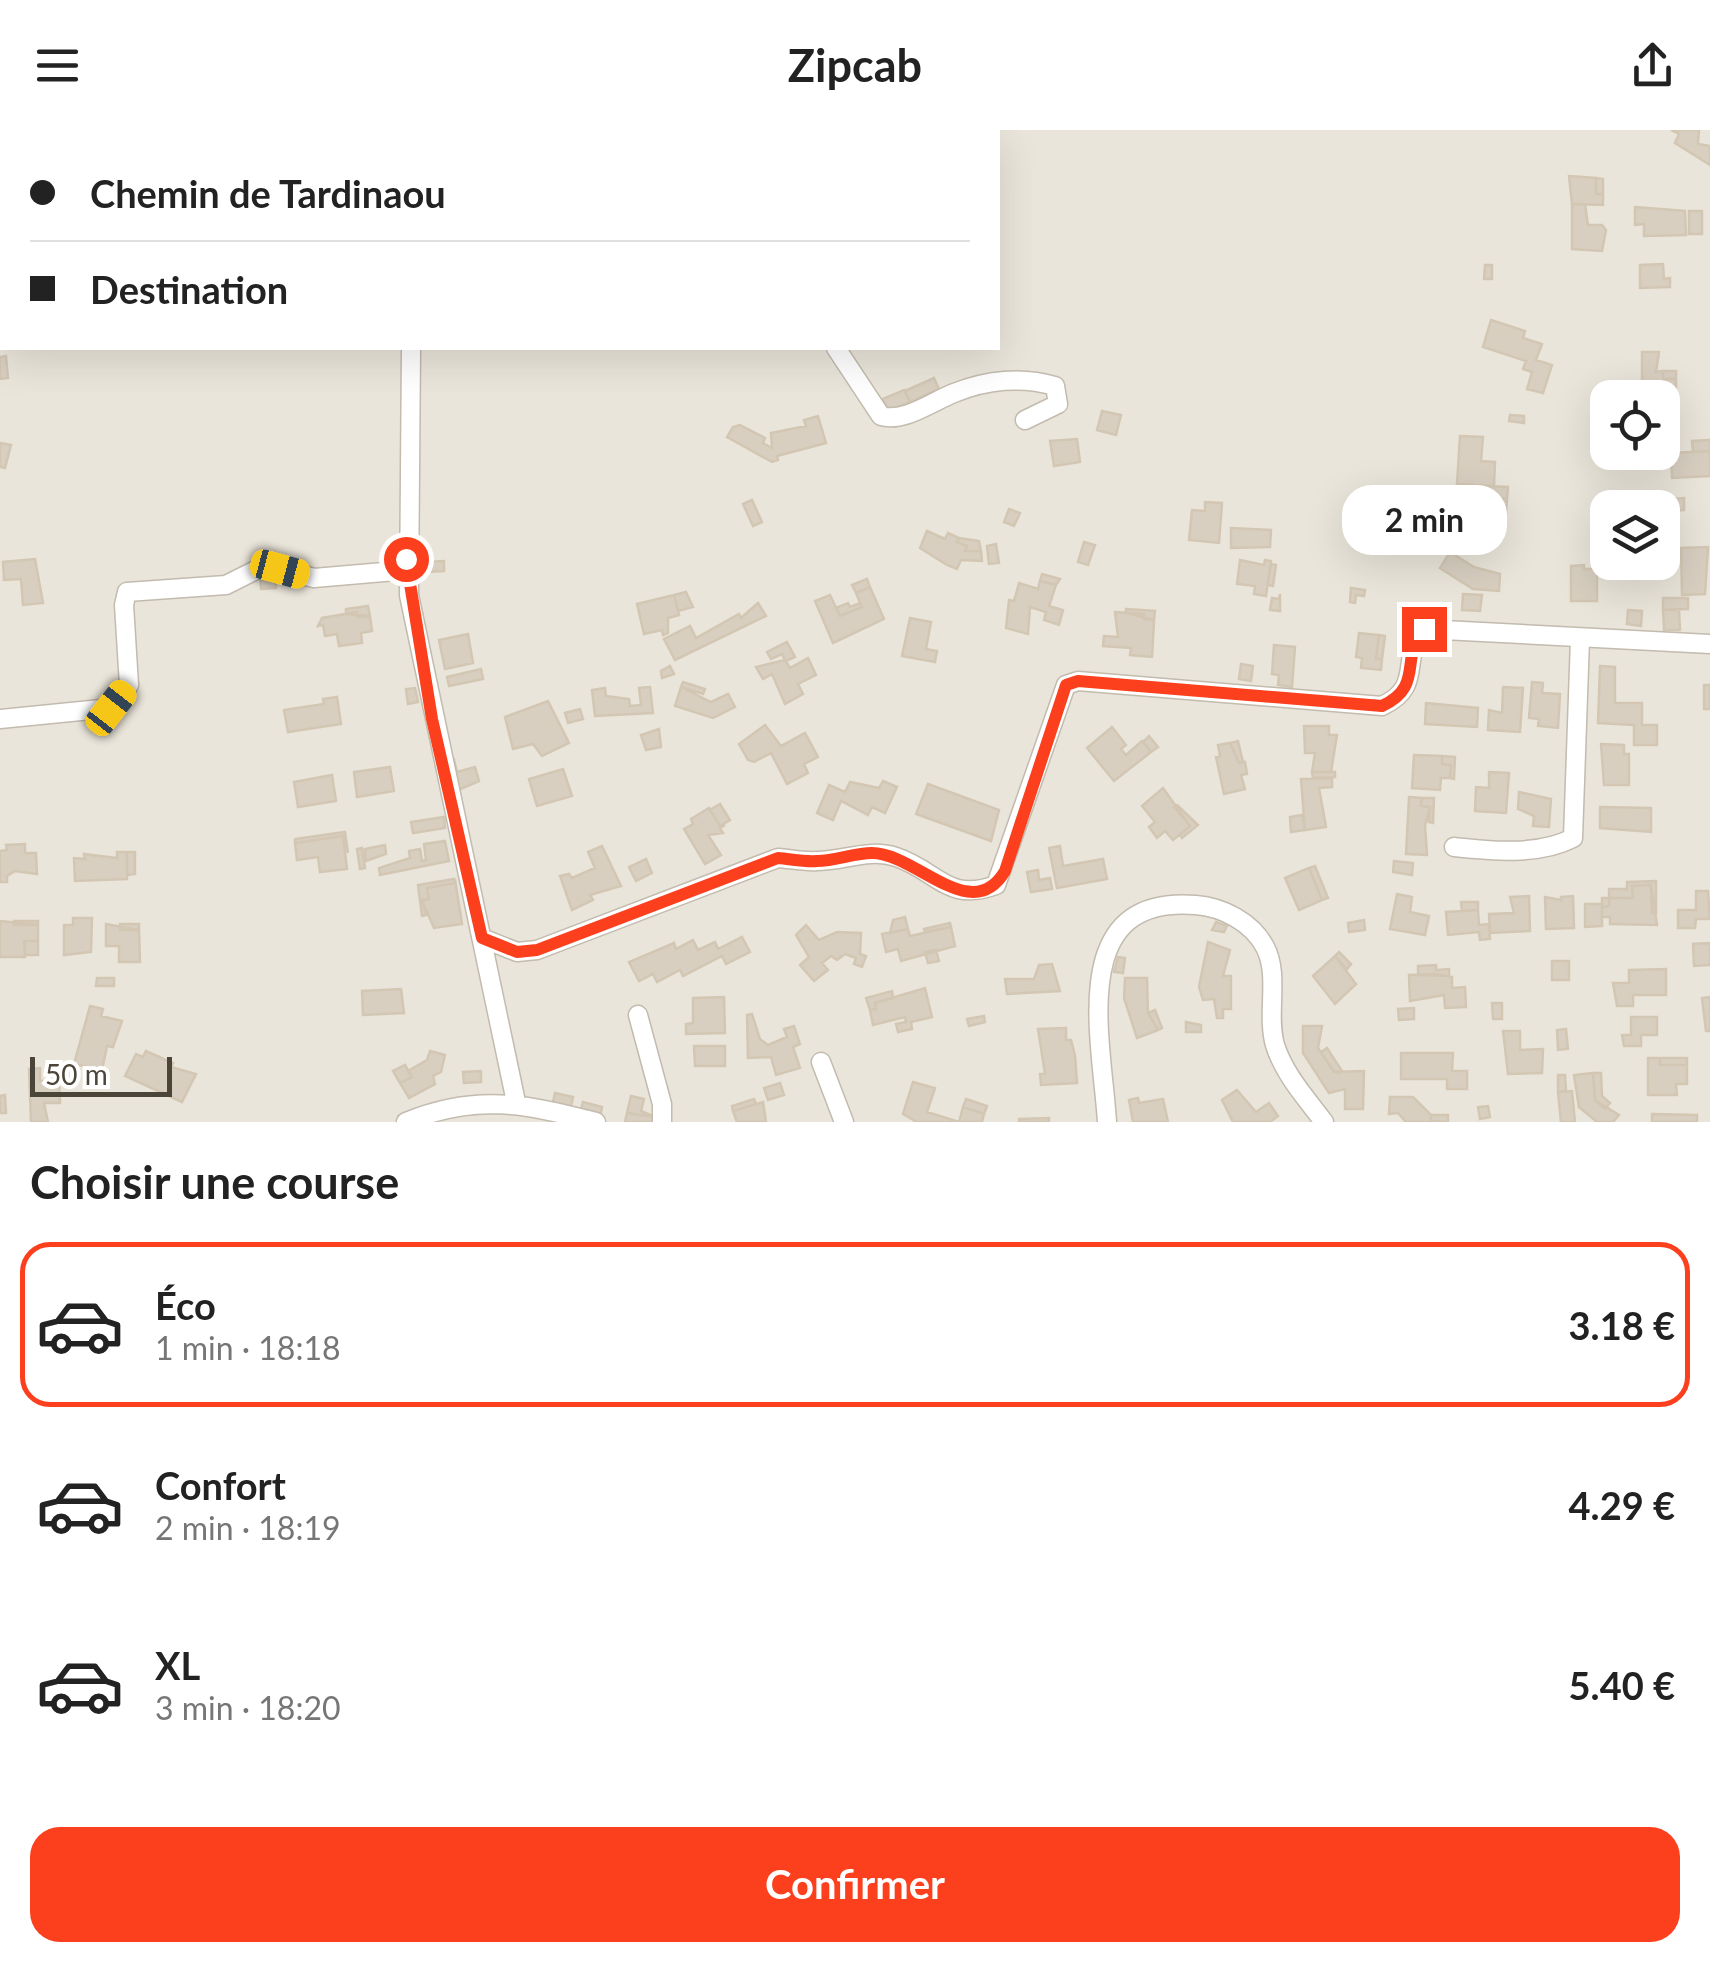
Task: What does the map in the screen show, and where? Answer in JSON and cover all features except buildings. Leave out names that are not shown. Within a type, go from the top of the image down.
[{"type":"street","points":[[411,350],[407,570],[432,719],[516,1102]]},
{"type":"street","points":[[837,350],[881,416],[900,417],[959,391],[997,381],[1054,386],[1058,404],[1025,420]]},
{"type":"street","points":[[0,718],[111,708],[129,685],[124,605],[128,592],[226,585],[258,569],[280,569],[314,578],[407,570]]},
{"type":"street","points":[[482,938],[517,952],[537,950],[778,858],[819,862],[884,855],[957,892],[977,892],[996,885],[1005,871],[1066,685],[1078,681],[1382,706],[1400,697],[1407,688],[1415,639],[1424,629],[1710,644]]},
{"type":"street","points":[[1454,848],[1499,852],[1559,845],[1573,838],[1580,639]]},
{"type":"street","points":[[1107,1122],[1100,965],[1110,939],[1130,919],[1178,904],[1226,912],[1244,922],[1266,948],[1275,1044],[1286,1069],[1324,1122]]},
{"type":"street","points":[[638,1016],[662,1104],[662,1122]]},
{"type":"street","points":[[822,1062],[844,1122]]},
{"type":"street","points":[[406,1122],[444,1106],[516,1102],[596,1122]]},
{"type":"shaded area","points":[[1000,130],[1710,130],[1710,1122],[0,1122],[0,350],[1000,350]]},
{"type":"route","points":[[406,559],[409,596],[441,765],[482,938],[517,952],[537,950],[778,858],[819,862],[872,853],[896,857],[957,892],[977,892],[996,885],[1005,871],[1066,685],[1078,681],[1382,706],[1400,697],[1407,688],[1415,639],[1424,629]]}]
